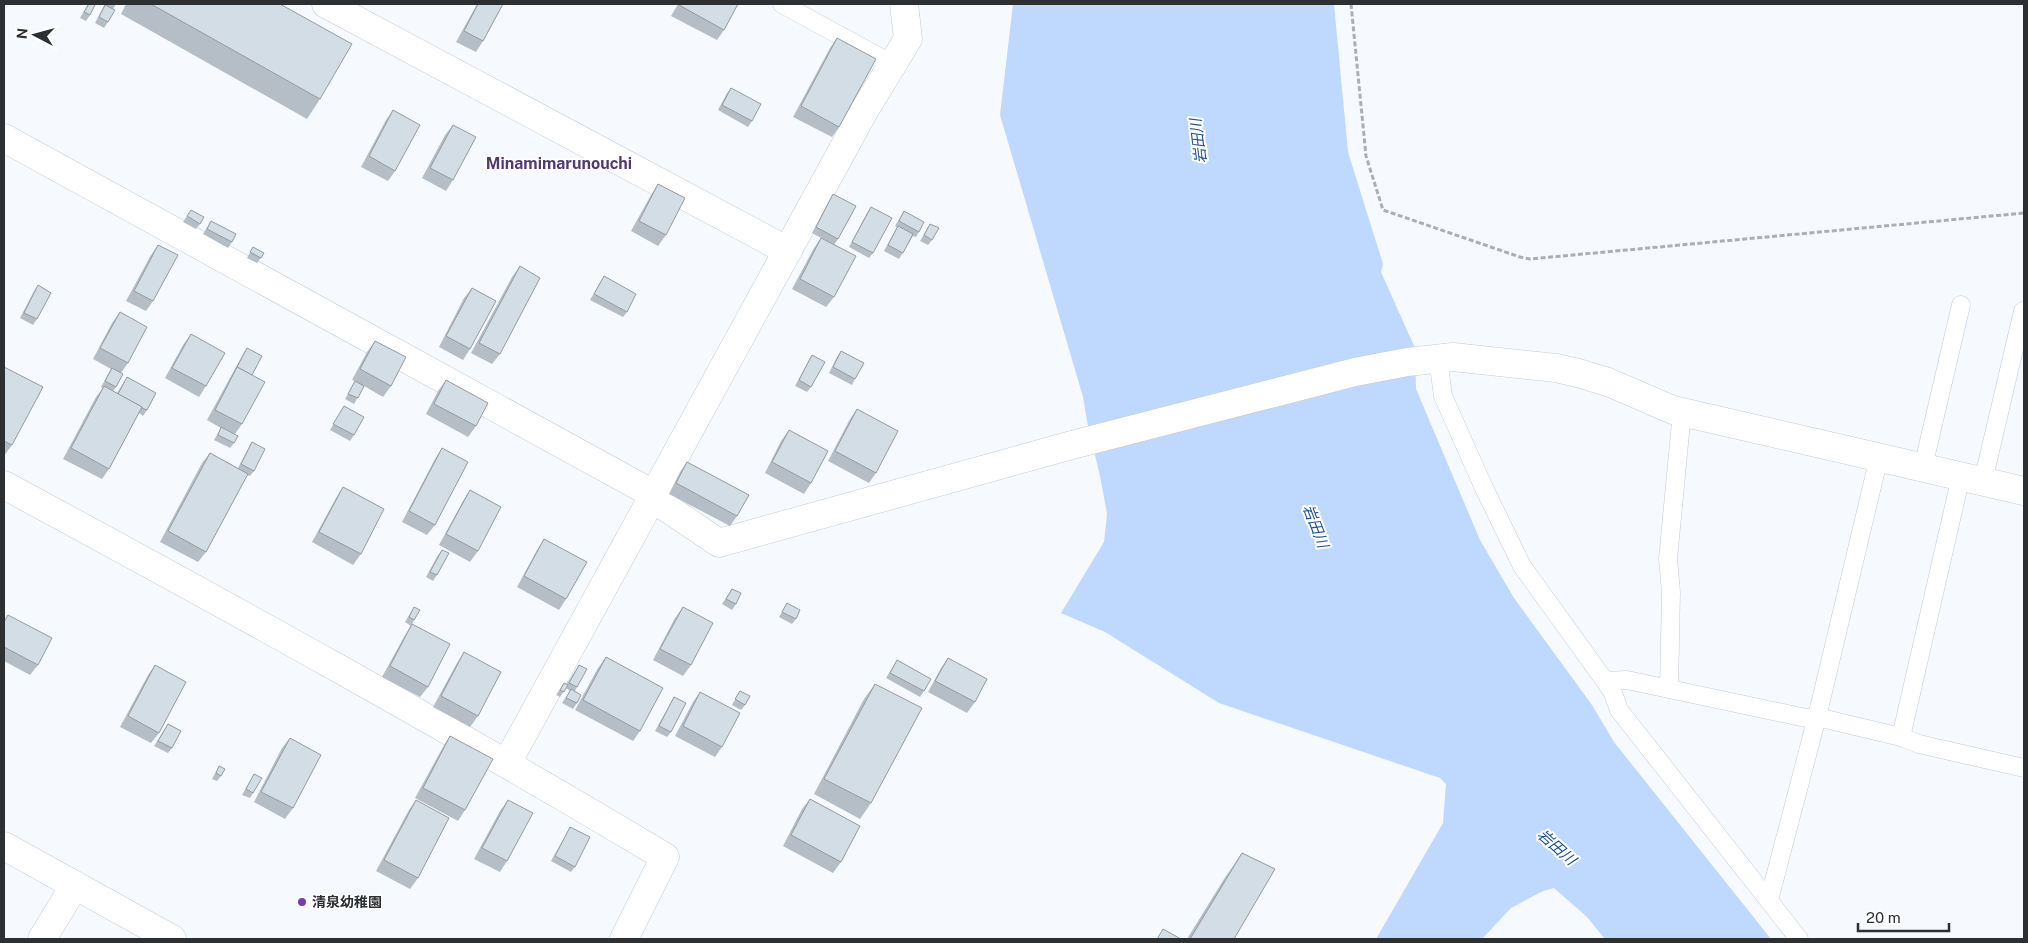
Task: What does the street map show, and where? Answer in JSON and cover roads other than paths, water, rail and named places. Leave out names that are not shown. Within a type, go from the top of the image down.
[{"type":"street","points":[[326,4],[788,251]]},
{"type":"street","points":[[506,762],[864,111],[894,65],[908,39],[904,4]]},
{"type":"street","points":[[4,138],[644,489],[652,498],[720,543],[1072,445],[1366,369],[1433,359],[1472,358],[1556,368],[1608,382],[1661,406],[1682,412],[2024,490]]},
{"type":"street","points":[[4,485],[178,579],[506,762],[665,857],[624,939]]},
{"type":"street","points":[[4,846],[172,939]]},
{"type":"street","points":[[42,939],[74,885]]},
{"type":"lane","points":[[782,4],[894,65]]},
{"type":"lane","points":[[1922,467],[1961,305]]},
{"type":"lane","points":[[1901,737],[1972,478],[2023,311]]},
{"type":"lane","points":[[1433,359],[1443,396],[1484,488],[1522,566],[1613,693],[1619,710],[1799,939]]},
{"type":"lane","points":[[1669,689],[1671,592],[1668,559],[1682,412]]},
{"type":"lane","points":[[1769,900],[1817,717],[1879,457]]},
{"type":"lane","points":[[1604,681],[1627,680],[1806,718],[1817,717],[1901,737],[1920,744],[2024,768]]},
{"type":"water","name":"岩田川","points":[[1013,4],[1334,4],[1348,152],[1383,264],[1381,272],[1415,348],[1416,389],[1480,540],[1514,598],[1592,705],[1614,742],[1771,939],[1605,939],[1587,917],[1554,888],[1543,891],[1511,908],[1482,939],[1376,939],[1443,823],[1446,784],[1440,778],[1219,703],[1105,632],[1061,613],[1104,542],[1107,514],[1083,397],[1000,115]]},
{"type":"place","name":"清泉幼稚園","points":[[302,902]]},
{"type":"district","name":"Minamimarunouchi","points":[[559,163]]}]
